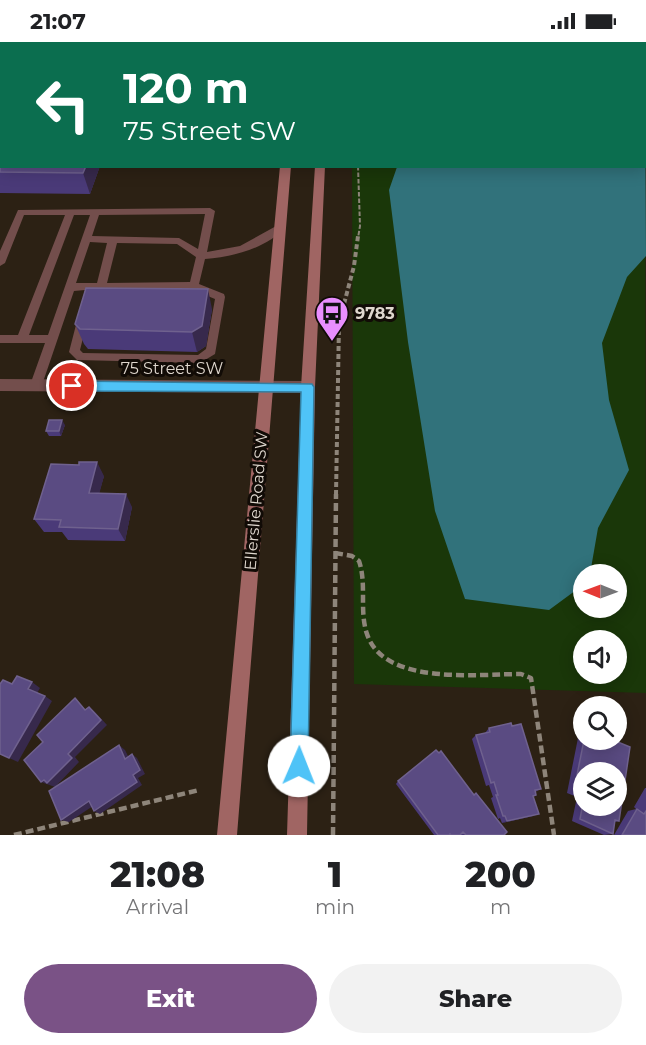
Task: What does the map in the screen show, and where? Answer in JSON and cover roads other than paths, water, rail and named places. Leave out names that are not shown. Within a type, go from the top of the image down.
[{"type":"main road","name":"Ellerslie Road SW","points":[[227,835],[286,168]]},
{"type":"main road","points":[[297,835],[308,387],[320,168]]},
{"type":"street","name":"75 Street SW","points":[[0,385],[308,387]]},
{"type":"lane","points":[[0,263],[21,212],[210,212],[194,286]]},
{"type":"lane","points":[[22,339],[70,213]]},
{"type":"lane","points":[[36,385],[95,213]]},
{"type":"lane","points":[[87,239],[179,242],[201,256],[226,255],[254,246],[281,227]]},
{"type":"lane","points":[[70,287],[96,287],[194,286],[220,297],[211,351],[200,359],[81,357],[74,352],[75,346],[96,287],[113,240]]},
{"type":"lane","points":[[0,339],[52,339]]},
{"type":"water","points":[[397,168],[646,168],[646,256],[627,277],[602,343],[609,400],[629,470],[598,528],[592,564],[573,564],[573,592],[549,610],[465,599],[435,511],[408,342],[389,190]]},
{"type":"place","name":"9783","points":[[332,342]]}]
